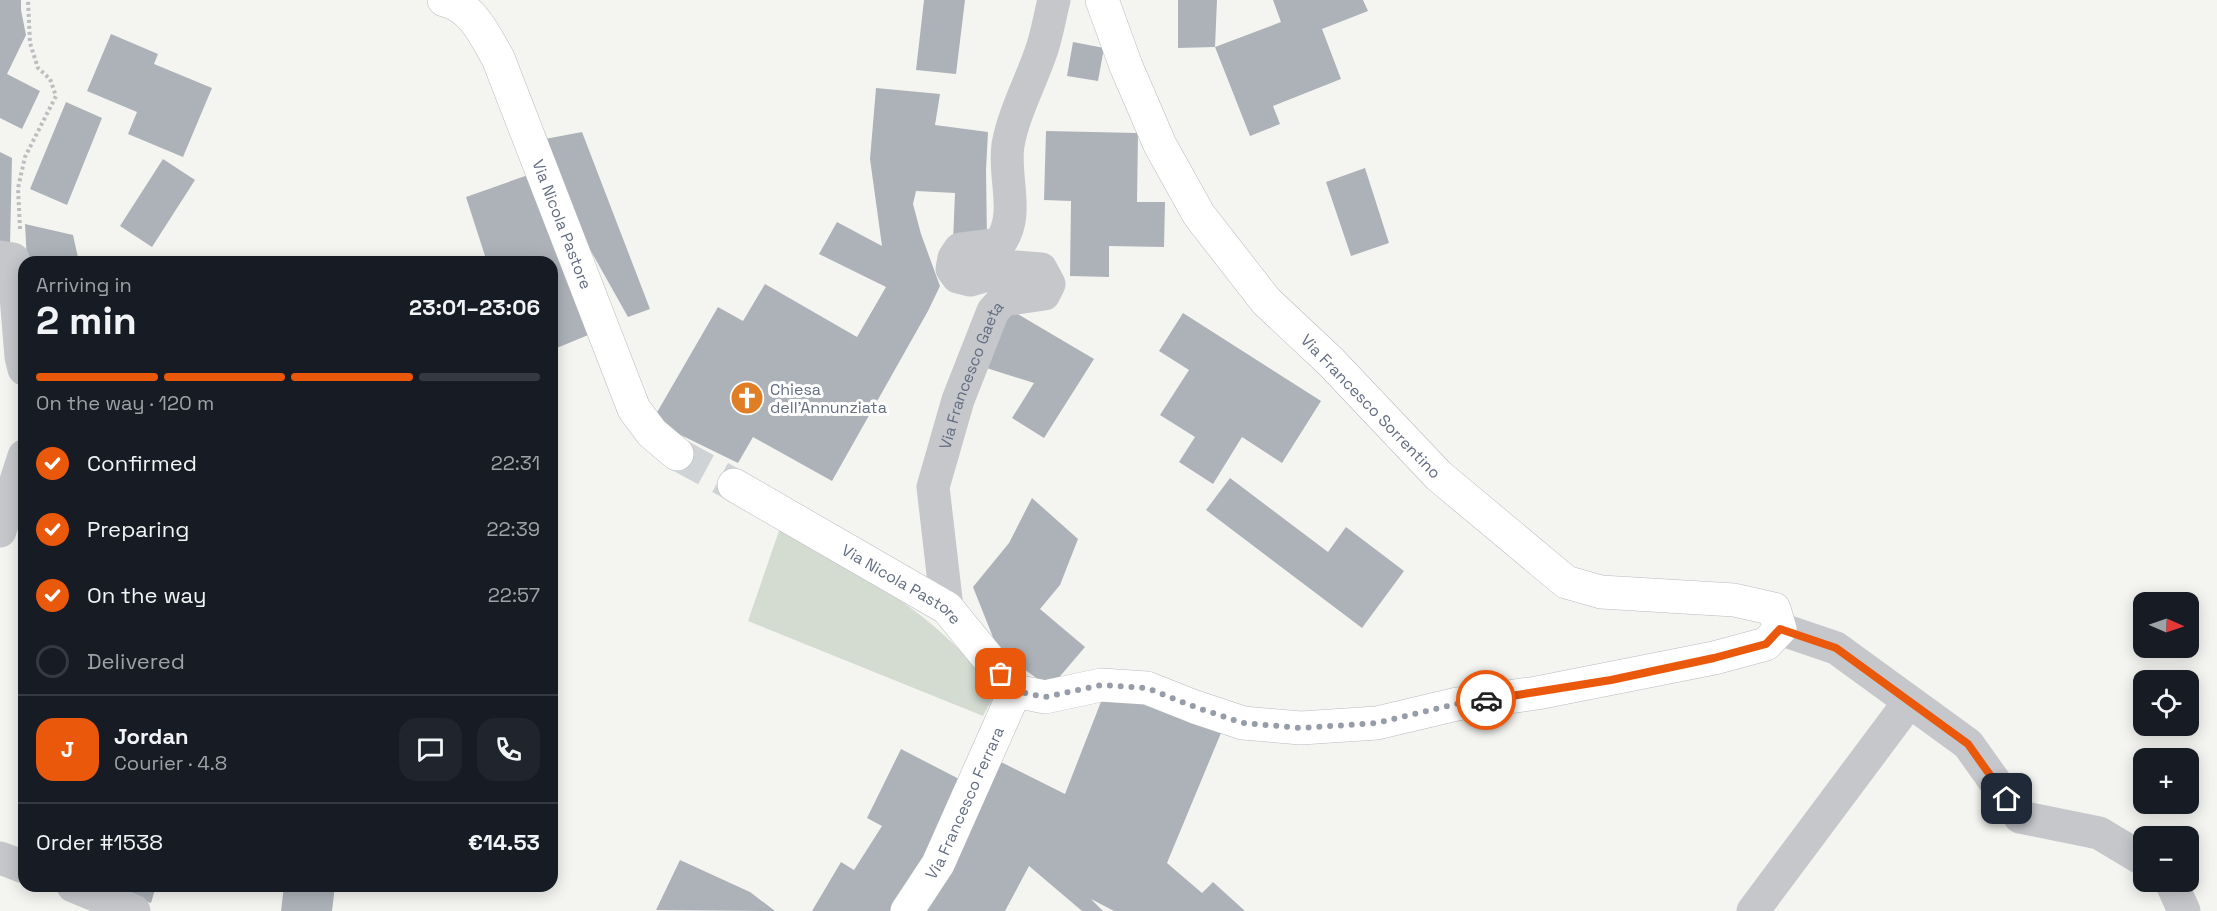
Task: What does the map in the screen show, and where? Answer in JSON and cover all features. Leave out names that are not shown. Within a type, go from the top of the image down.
[{"type":"street","name":"Via Nicola Pastore","points":[[444,0],[455,3],[476,19],[498,58],[634,409],[652,433],[677,454]]},
{"type":"street","name":"Via Francesco Gaeta","points":[[947,608],[933,487],[958,400],[993,311],[1003,300],[1044,294],[1049,284],[1041,269],[1016,267],[970,280],[958,277],[952,268],[954,258],[960,249],[999,244],[1007,234],[1010,218],[1008,147],[1022,100],[1042,49],[1053,0]]},
{"type":"street","name":"Via Francesco Sorrentino","points":[[1102,0],[1126,66],[1160,145],[1199,215],[1266,301],[1331,362],[1439,476],[1566,582],[1601,592],[1734,600],[1764,606],[1774,609],[1780,629]]},
{"type":"street","points":[[7,258],[18,330]]},
{"type":"street","points":[[0,531],[18,475]]},
{"type":"street","name":"Via Nicola Pastore","points":[[734,485],[947,608],[1015,691]]},
{"type":"street","points":[[1015,691],[1045,697],[1101,685],[1147,688],[1243,723],[1301,728],[1377,723],[1456,704],[1569,688],[1714,658],[1766,644],[1780,629],[1836,648],[1968,744],[2020,818],[2099,833],[2133,853]]},
{"type":"street","name":"Via Francesco Ferrara","points":[[907,911],[938,864],[1015,691]]},
{"type":"street","points":[[1753,911],[1909,702]]},
{"type":"street","points":[[0,858],[18,865]]},
{"type":"street","points":[[88,892],[134,911]]},
{"type":"street","points":[[2175,892],[2184,911]]},
{"type":"path","points":[[7,258],[20,226],[18,188],[25,157],[56,96],[50,80],[38,68],[30,43],[28,0]]},
{"type":"shaded area","points":[[780,528],[875,583],[941,632],[966,656],[995,694],[983,716],[748,621]]},
{"type":"building","points":[[0,0],[21,0],[26,35],[7,74],[40,91],[22,129],[0,118]]},
{"type":"building","points":[[924,0],[965,0],[956,74],[916,70]]},
{"type":"building","points":[[1178,0],[1217,0],[1215,47],[1178,48]]},
{"type":"building","points":[[1273,0],[1363,0],[1368,11],[1322,29],[1341,79],[1273,106],[1280,124],[1250,136],[1215,47],[1281,22]]},
{"type":"building","points":[[111,34],[158,54],[154,64],[212,88],[183,157],[128,134],[137,112],[87,91]]},
{"type":"building","points":[[1073,42],[1104,48],[1098,81],[1067,76]]},
{"type":"building","points":[[876,88],[940,94],[935,125],[988,132],[987,239],[953,241],[955,193],[916,191],[913,204],[940,286],[832,481],[753,437],[738,463],[652,421],[718,307],[743,321],[765,284],[857,337],[886,287],[819,254],[837,222],[882,246],[870,159]]},
{"type":"building","points":[[66,102],[102,118],[67,205],[30,189]]},
{"type":"building","points":[[1046,131],[1138,133],[1137,202],[1165,202],[1164,247],[1109,246],[1109,277],[1070,276],[1071,201],[1044,200]]},
{"type":"building","points":[[582,132],[650,309],[628,317],[569,212],[545,139]]},
{"type":"building","points":[[0,152],[12,158],[10,246],[0,246]]},
{"type":"building","points":[[163,159],[195,180],[152,247],[120,226]]},
{"type":"building","points":[[1365,168],[1389,243],[1351,256],[1326,182]]},
{"type":"building","points":[[528,175],[593,333],[558,348],[558,256],[485,256],[466,197]]},
{"type":"building","points":[[25,224],[73,235],[78,256],[27,256]]},
{"type":"building","points":[[1006,307],[1094,359],[1044,438],[1012,418],[1034,383],[980,366]]},
{"type":"building","points":[[1183,313],[1321,401],[1282,463],[1242,437],[1213,484],[1179,462],[1195,437],[1160,415],[1189,370],[1159,351]]},
{"type":"building","points":[[1230,478],[1328,552],[1346,527],[1404,571],[1362,628],[1206,510]]},
{"type":"building","points":[[1032,498],[1078,539],[1060,585],[1040,609],[1085,647],[1050,688],[998,650],[973,587],[1009,543]]},
{"type":"building","points":[[1104,694],[1133,699],[1221,733],[1167,863],[1202,893],[1213,882],[1245,911],[1114,911],[1091,899],[1103,911],[1082,911],[1029,866],[1005,911],[921,911],[1001,762],[1065,794]]},
{"type":"building","points":[[901,749],[963,781],[929,849],[891,911],[812,911],[841,862],[854,870],[882,826],[867,818]]},
{"type":"building","points":[[680,860],[750,892],[775,911],[656,910]]},
{"type":"building","points":[[119,892],[154,892],[151,903]]},
{"type":"building","points":[[283,892],[334,892],[332,911],[281,911]]},
{"type":"tunnel","points":[[677,454],[734,485]]},
{"type":"way so far","points":[[1001,674],[1015,691],[1045,697],[1101,685],[1147,688],[1243,723],[1301,728],[1377,723],[1456,704],[1486,700]]},
{"type":"place","name":"Chiesa dell'Annunziata","points":[[747,398]]},
{"type":"route","points":[[1486,700],[1611,680],[1714,658],[1766,644],[1780,629],[1836,648],[1968,744],[2007,799]]}]
